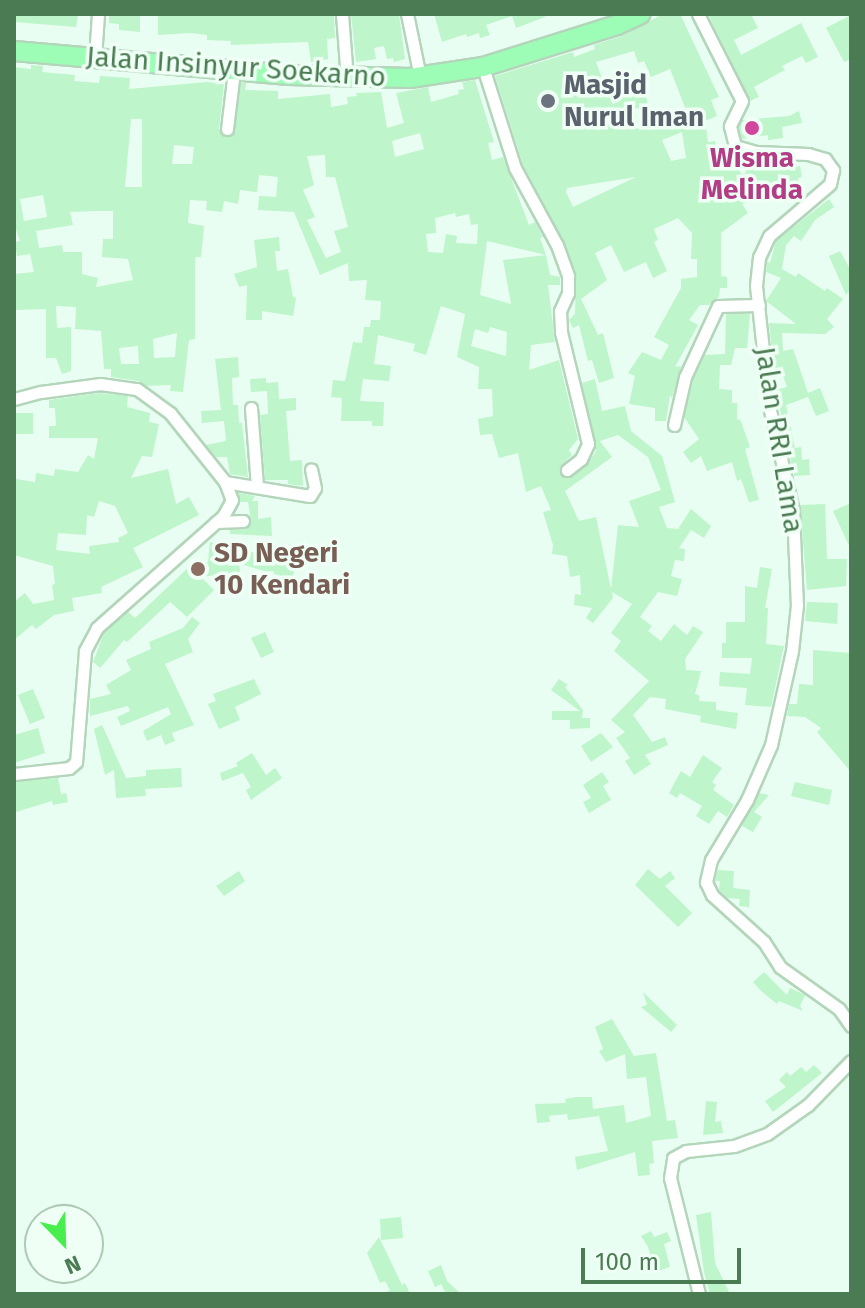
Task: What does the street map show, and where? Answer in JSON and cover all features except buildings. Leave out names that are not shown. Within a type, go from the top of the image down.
[{"type":"highway","name":"Jalan Insinyur Soekarno","points":[[14,51],[347,79],[420,77],[483,67],[615,20],[641,14]]},
{"type":"street","points":[[95,58],[98,14]]},
{"type":"street","points":[[342,14],[347,79]]},
{"type":"street","points":[[407,14],[420,77]]},
{"type":"street","name":"Jalan RRI Lama","points":[[698,14],[742,101],[730,126],[735,146],[756,152],[808,154],[825,159],[833,170],[830,184],[763,243],[757,274],[771,417],[793,511],[798,592],[792,651],[771,745],[747,800],[707,869],[709,889],[764,942],[780,967],[839,1009],[851,1026]]},
{"type":"street","points":[[483,67],[515,168],[557,245],[568,276],[568,293],[560,311],[561,332],[588,444],[581,459],[567,470]]},
{"type":"street","points":[[227,129],[234,71]]},
{"type":"street","points":[[674,425],[685,377],[718,306],[759,305]]},
{"type":"street","points":[[14,399],[80,386],[113,384],[137,389],[170,413],[225,482],[231,506],[108,614],[90,640],[80,686],[76,762],[69,768],[14,774]]},
{"type":"street","points":[[251,408],[257,486]]},
{"type":"street","points":[[225,482],[310,496],[315,488],[311,469]]},
{"type":"street","points":[[215,523],[243,521]]},
{"type":"street","points":[[699,1294],[670,1178],[673,1158],[686,1151],[734,1146],[767,1134],[808,1105],[851,1061]]},
{"type":"place","name":"Masjid Nurul Iman","points":[[548,101]]},
{"type":"place","name":"Wisma Melinda","points":[[752,128]]},
{"type":"place","name":"SD Negeri 10 Kendari","points":[[198,569]]}]
